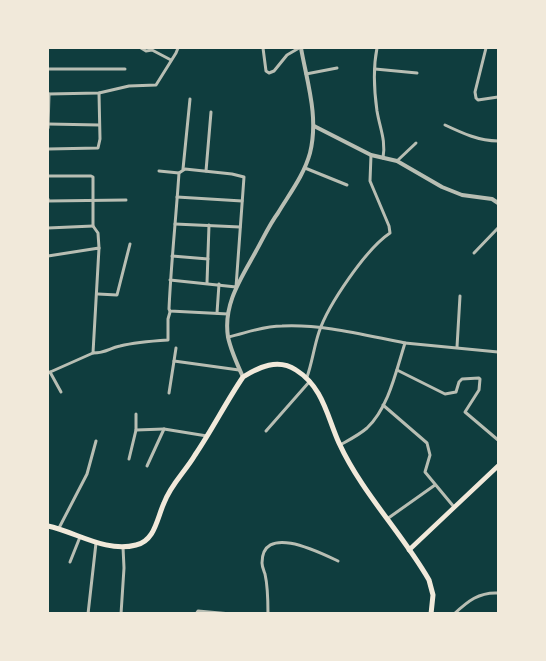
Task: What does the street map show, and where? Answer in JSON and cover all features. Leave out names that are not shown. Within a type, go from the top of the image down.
[{"type":"highway","points":[[48,526],[80,535],[96,542],[123,547],[136,545],[148,539],[172,486],[193,460],[243,377],[255,369],[272,364],[292,367],[309,379],[318,391],[340,445],[386,519],[422,569],[432,587],[433,601],[431,614]]},
{"type":"main road","points":[[409,550],[498,466]]},
{"type":"street","points":[[140,48],[146,51],[152,50],[171,60]]},
{"type":"street","points":[[99,125],[48,126],[48,94],[99,92],[137,85],[156,85],[178,48]]},
{"type":"street","points":[[243,377],[228,337],[228,314],[236,287],[276,214],[305,168],[310,152],[314,126],[311,98],[300,48],[287,55],[274,71],[269,73],[266,72],[264,67],[263,48]]},
{"type":"street","points":[[377,48],[375,69],[377,110],[385,146],[383,158]]},
{"type":"street","points":[[486,48],[475,92],[476,98],[478,100],[498,97]]},
{"type":"street","points":[[48,68],[125,69]]},
{"type":"street","points":[[306,74],[337,68]]},
{"type":"street","points":[[375,69],[417,73]]},
{"type":"street","points":[[48,150],[98,148],[99,92]]},
{"type":"street","points":[[61,392],[49,372],[94,353],[106,352],[117,346],[138,342],[168,340],[174,224],[179,173],[183,169],[190,99]]},
{"type":"street","points":[[206,171],[211,112]]},
{"type":"street","points":[[445,125],[464,135],[498,141]]},
{"type":"street","points":[[314,126],[371,155],[397,161],[442,187],[462,195],[492,199],[498,203]]},
{"type":"street","points":[[397,161],[416,143]]},
{"type":"street","points":[[266,431],[309,379],[321,327],[334,299],[382,239],[390,232],[370,181],[371,155]]},
{"type":"street","points":[[305,168],[347,185]]},
{"type":"street","points":[[183,169],[244,177],[236,287]]},
{"type":"street","points":[[159,171],[179,173]]},
{"type":"street","points":[[48,176],[93,177],[93,226],[98,233],[99,248],[94,353]]},
{"type":"street","points":[[177,197],[242,201]]},
{"type":"street","points":[[48,199],[48,201],[126,200]]},
{"type":"street","points":[[174,224],[240,226]]},
{"type":"street","points":[[207,283],[209,225]]},
{"type":"street","points":[[48,228],[93,226]]},
{"type":"street","points":[[474,253],[498,228]]},
{"type":"street","points":[[98,294],[117,295],[130,244]]},
{"type":"street","points":[[48,256],[99,248]]},
{"type":"street","points":[[172,256],[208,259]]},
{"type":"street","points":[[170,280],[236,287]]},
{"type":"street","points":[[217,313],[219,284]]},
{"type":"street","points":[[457,347],[460,296]]},
{"type":"street","points":[[170,312],[228,314]]},
{"type":"street","points":[[228,337],[264,328],[282,326],[321,327],[405,343],[498,352]]},
{"type":"street","points":[[340,445],[367,428],[384,405],[405,343]]},
{"type":"street","points":[[169,393],[176,348]]},
{"type":"street","points":[[174,361],[240,370]]},
{"type":"street","points":[[397,370],[445,394],[456,392],[462,379],[479,378],[478,390],[465,412],[498,440]]},
{"type":"street","points":[[384,405],[427,443],[430,456],[425,472],[454,507]]},
{"type":"street","points":[[129,459],[136,430],[136,414]]},
{"type":"street","points":[[136,430],[164,430],[208,436]]},
{"type":"street","points":[[147,466],[164,430]]},
{"type":"street","points":[[58,528],[87,474],[96,441]]},
{"type":"street","points":[[386,519],[435,485]]},
{"type":"street","points":[[70,562],[80,535]]},
{"type":"street","points":[[88,614],[96,542]]},
{"type":"street","points":[[268,614],[268,595],[262,563],[264,551],[268,545],[288,542],[324,554],[338,561]]},
{"type":"street","points":[[121,614],[124,568],[123,547]]},
{"type":"street","points":[[454,614],[466,602],[479,595],[488,592],[498,593]]},
{"type":"street","points":[[196,614],[198,611],[231,614]]}]
